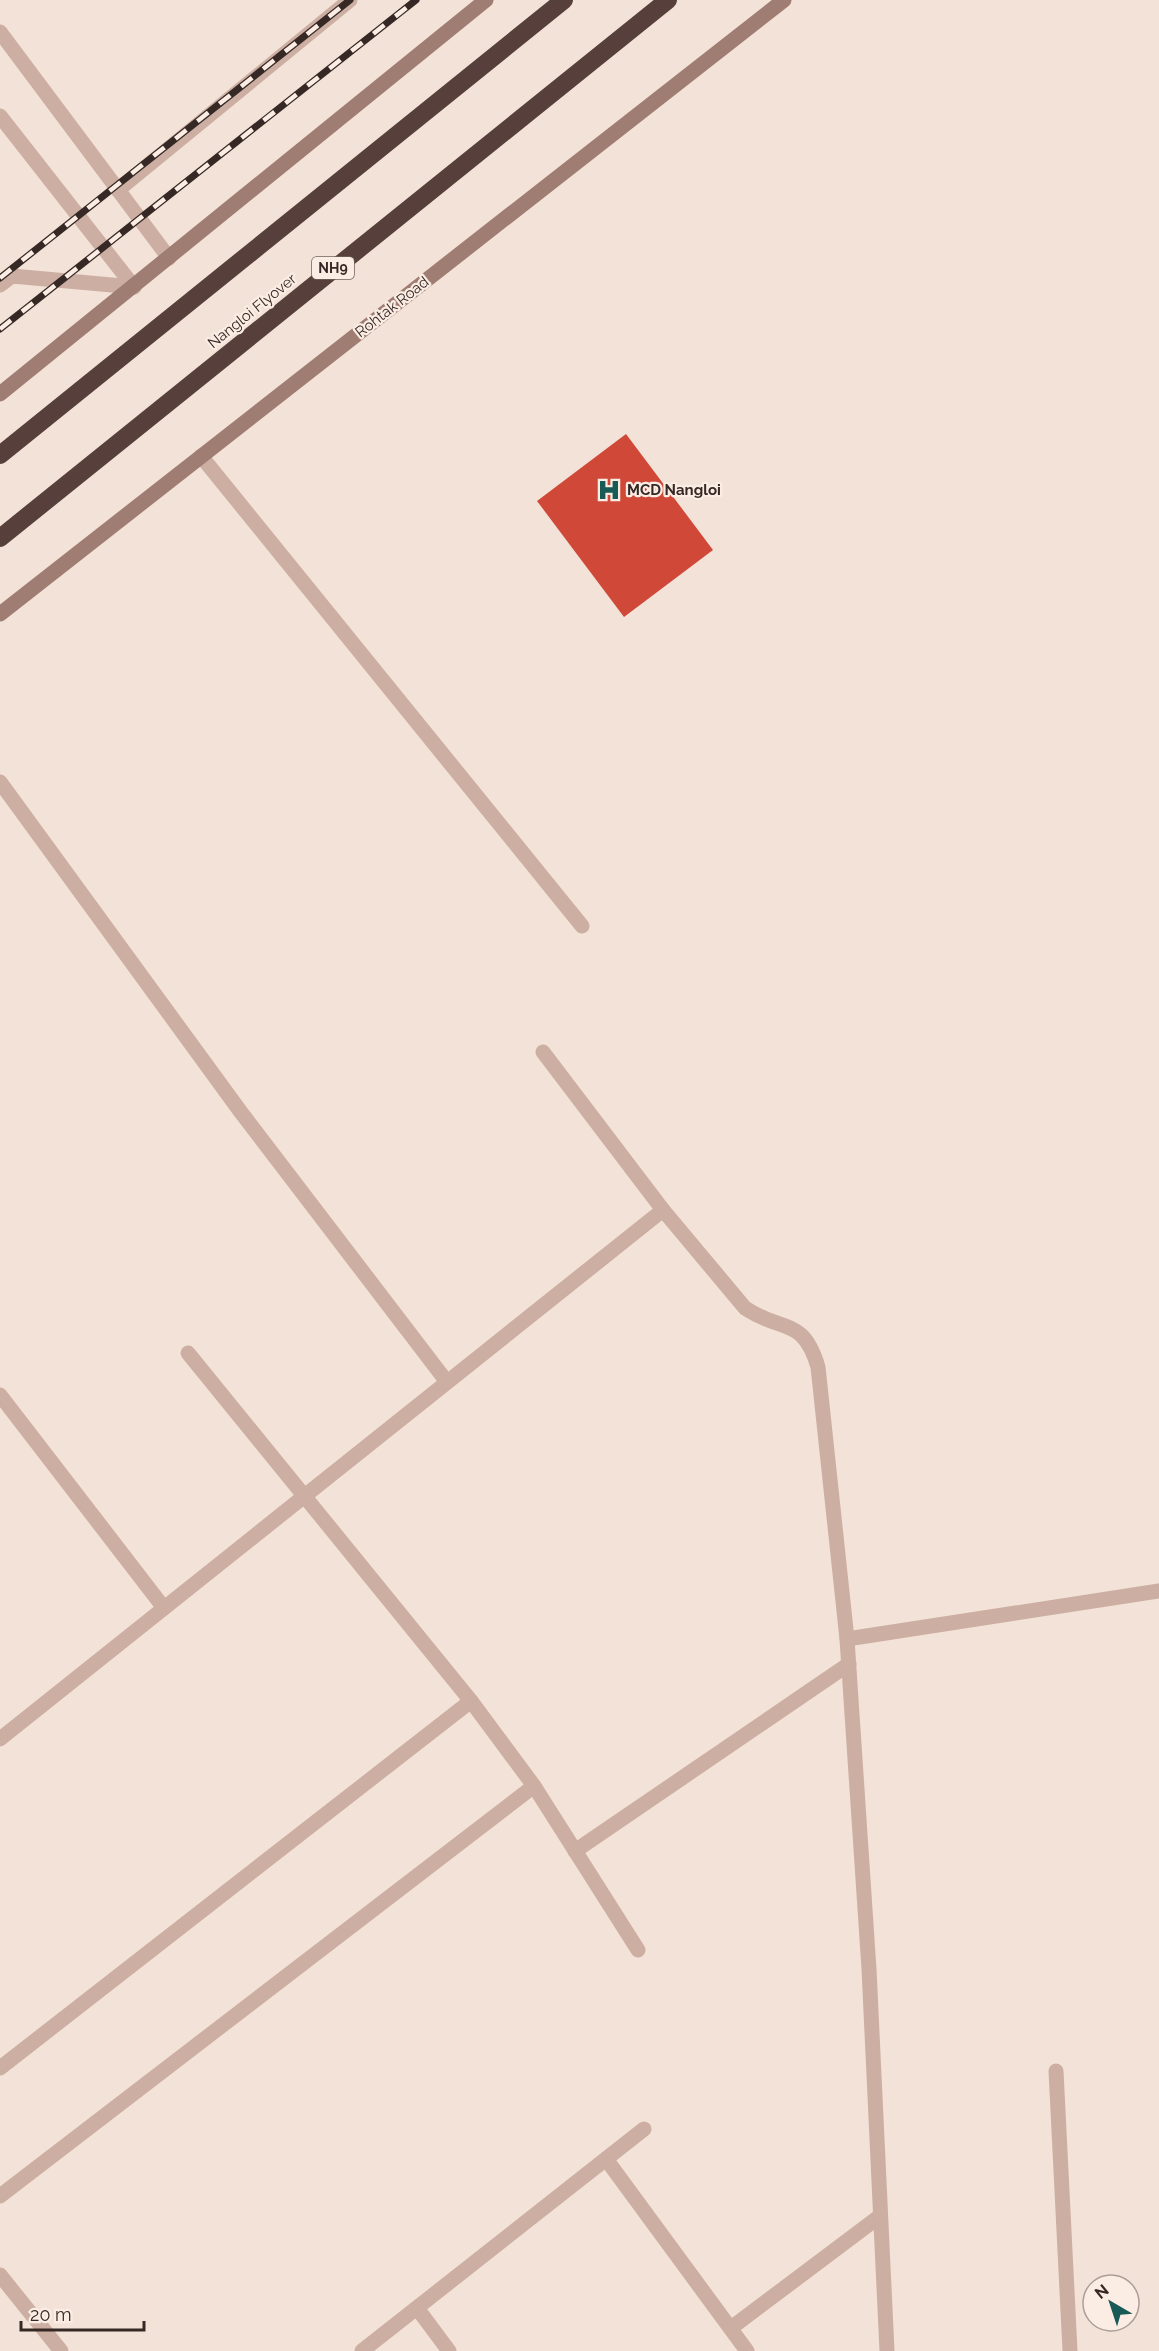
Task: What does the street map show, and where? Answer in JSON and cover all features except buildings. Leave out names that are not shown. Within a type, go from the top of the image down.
[{"type":"highway","points":[[0,455],[564,0]]},
{"type":"highway","name":"Nangloi Flyover","points":[[0,538],[668,0]]},
{"type":"street","points":[[118,190],[350,0]]},
{"type":"street","points":[[0,394],[486,0]]},
{"type":"street","name":"Rohtak Road","points":[[0,614],[784,0]]},
{"type":"street","points":[[0,32],[169,258]]},
{"type":"street","points":[[0,116],[134,287]]},
{"type":"street","points":[[0,285],[12,276],[134,287]]},
{"type":"street","points":[[201,456],[582,926]]},
{"type":"street","points":[[0,782],[240,1111],[447,1382]]},
{"type":"street","points":[[543,1052],[663,1210],[745,1308],[763,1320],[793,1328],[802,1334],[812,1347],[818,1367],[849,1664],[869,1969],[886,2351]]},
{"type":"street","points":[[0,1739],[663,1210]]},
{"type":"street","points":[[188,1353],[306,1495],[471,1701],[534,1786],[638,1950]]},
{"type":"street","points":[[0,1395],[164,1608]]},
{"type":"street","points":[[847,1639],[1159,1591]]},
{"type":"street","points":[[574,1851],[849,1664]]},
{"type":"street","points":[[0,2068],[471,1701]]},
{"type":"street","points":[[0,2196],[534,1786]]},
{"type":"street","points":[[1056,2071],[1070,2351]]},
{"type":"street","points":[[362,2351],[644,2128]]},
{"type":"street","points":[[606,2159],[747,2351]]},
{"type":"street","points":[[731,2328],[880,2216]]},
{"type":"street","points":[[0,2275],[61,2351]]},
{"type":"street","points":[[417,2308],[449,2351]]},
{"type":"railway","points":[[0,278],[350,0]]},
{"type":"railway","points":[[0,329],[416,0]]},
{"type":"place","name":"MCD Nangloi","points":[[609,490]]}]
